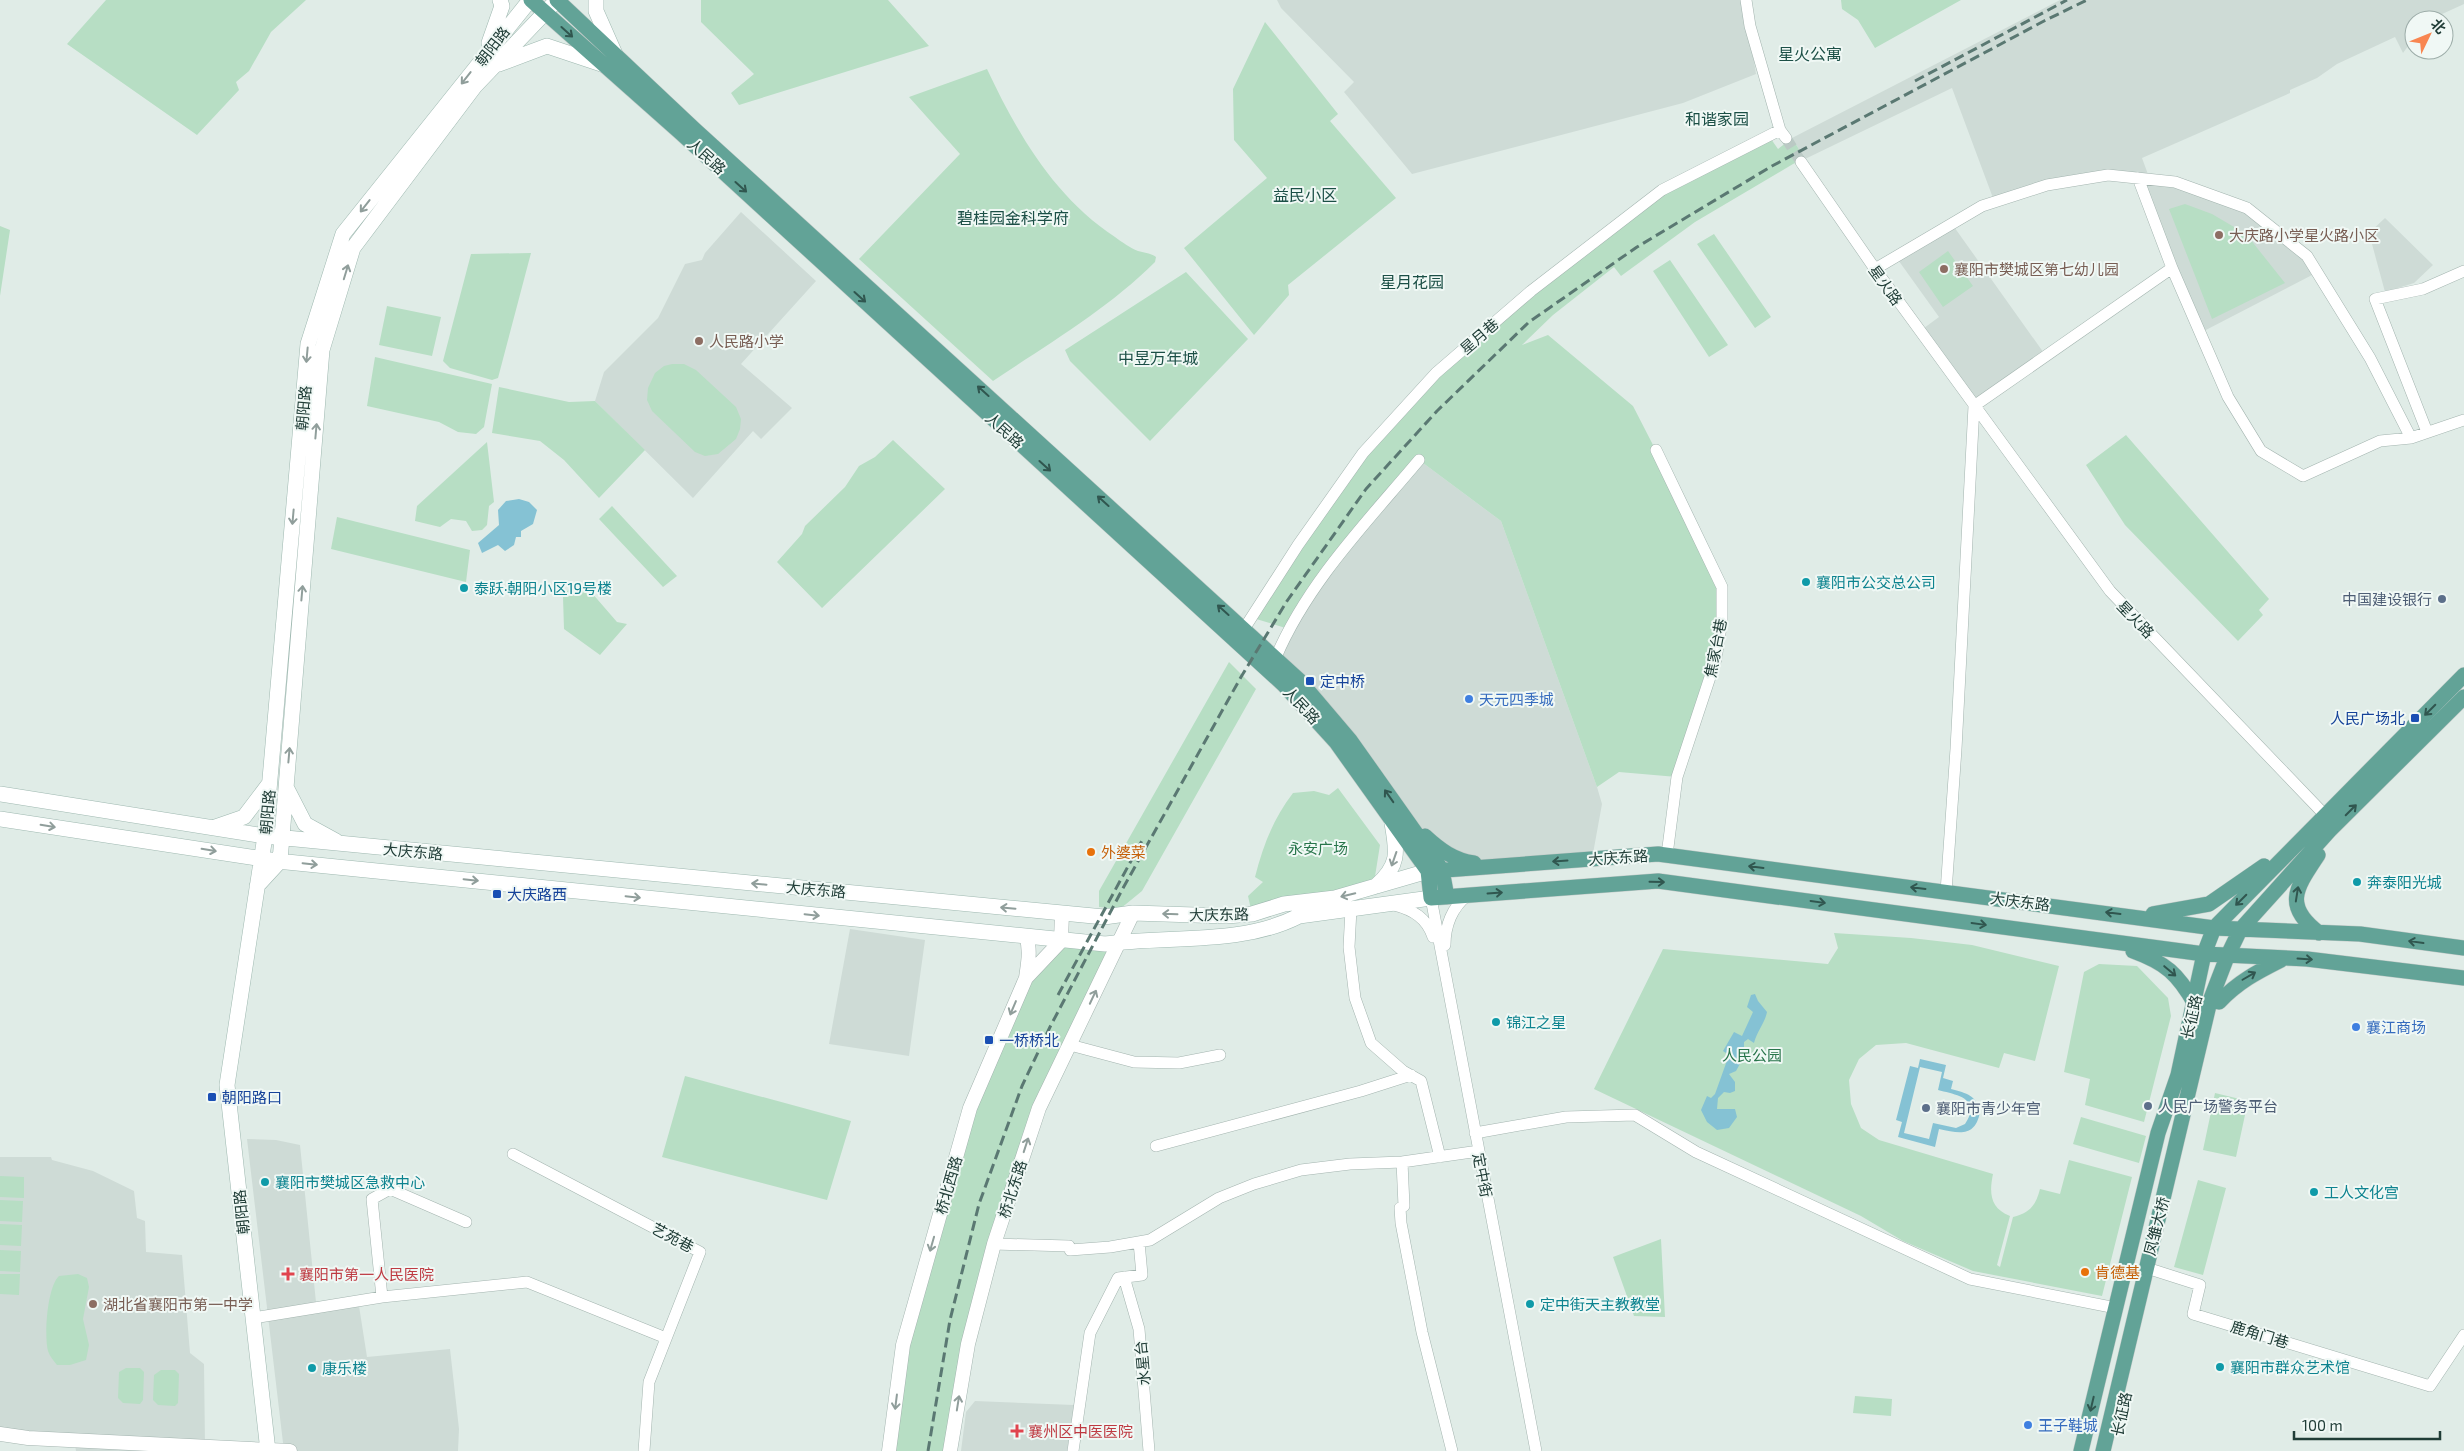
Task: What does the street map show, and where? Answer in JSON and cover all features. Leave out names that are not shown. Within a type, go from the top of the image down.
[{"type":"main road","points":[[500,0],[502,6],[490,60],[547,46],[610,60],[596,11],[596,0]]},
{"type":"main road","name":"朝阳路","points":[[280,861],[322,350],[353,248],[475,86],[490,60],[531,0]]},
{"type":"main road","name":"人民路","points":[[531,0],[610,60],[694,129],[1276,657],[1300,680],[1350,740],[1398,820]]},
{"type":"main road","name":"朝阳路","points":[[268,1450],[227,1085],[265,836],[308,344],[343,234],[490,60],[557,0]]},
{"type":"main road","name":"人民路","points":[[557,0],[610,60],[1284,685],[1336,742],[1398,820],[1435,871],[1447,897]]},
{"type":"main road","name":"长征路","points":[[2081,1451],[2158,1133],[2178,1075],[2195,1004],[2204,954],[2214,928],[2464,675]]},
{"type":"main road","name":"长征路","points":[[2113,1451],[2152,1270],[2225,962],[2240,930],[2330,830],[2464,697]]},
{"type":"main road","points":[[2133,916],[2209,904],[2264,866],[2345,789],[2360,780]]},
{"type":"main road","points":[[213,828],[244,817],[269,782]]},
{"type":"main road","points":[[287,789],[305,824],[342,844]]},
{"type":"main road","name":"大庆东路","points":[[0,794],[265,836],[1104,917],[1133,913],[1226,916],[1252,914],[1284,904],[1335,898],[1435,871],[1667,855],[2214,928],[2360,934],[2464,948]]},
{"type":"main road","name":"大庆东路","points":[[0,819],[280,861],[1105,944],[1226,936],[1283,924],[1299,916],[1431,898],[1658,881],[2204,954],[2225,962],[2285,958],[2307,959],[2464,978]]},
{"type":"main road","points":[[1398,820],[1459,861],[1498,866]]},
{"type":"main road","points":[[1372,889],[1386,876],[1397,854],[1398,820]]},
{"type":"main road","points":[[2319,933],[2304,922],[2295,905],[2297,887],[2330,830]]},
{"type":"main road","points":[[257,886],[280,861]]},
{"type":"main road","name":"人民路","points":[[1431,898],[1435,871]]},
{"type":"main road","points":[[2111,942],[2148,956],[2166,966],[2181,981],[2195,1004]]},
{"type":"main road","points":[[2215,1002],[2248,976],[2285,958]]},
{"type":"main road","name":"凤雏大桥","points":[[2092,1451],[2170,1146],[2215,1002]]},
{"type":"main road","name":"凤雏大桥","points":[[2103,1451],[2170,1146],[2178,1075]]},
{"type":"street","name":"星月巷","points":[[1244,629],[1298,545],[1363,453],[1436,373],[1531,292],[1662,190],[1783,134],[1750,26],[1746,0]]},
{"type":"street","name":"星火路","points":[[1801,162],[1875,269],[2110,591],[2322,812]]},
{"type":"street","points":[[1875,269],[1982,206],[2047,185],[2108,175],[2175,182],[2247,208],[2307,256],[2370,358],[2410,438]]},
{"type":"street","points":[[2138,178],[2172,268],[2228,398],[2261,451],[2302,476],[2380,440],[2410,438],[2464,420]]},
{"type":"street","points":[[1946,892],[1957,740],[1974,406],[2172,268]]},
{"type":"street","points":[[2427,432],[2375,299],[2423,289],[2464,271]]},
{"type":"street","name":"焦家台巷","points":[[1656,450],[1722,587],[1722,620],[1716,659],[1677,777],[1667,855]]},
{"type":"street","points":[[1276,657],[1286,634],[1323,575],[1419,460]]},
{"type":"street","points":[[1445,972],[1445,929],[1459,902],[1468,895]]},
{"type":"street","name":"定中街","points":[[1431,898],[1536,1451]]},
{"type":"street","points":[[1391,904],[1413,910],[1430,927],[1445,972]]},
{"type":"street","points":[[1350,910],[1349,947],[1355,998],[1371,1043],[1411,1075],[1421,1080],[1440,1157]]},
{"type":"street","points":[[1061,941],[1062,913]]},
{"type":"street","name":"桥北东路","points":[[950,1451],[968,1344],[994,1244],[1038,1108],[1133,913]]},
{"type":"street","points":[[1026,936],[1029,944],[1026,978]]},
{"type":"street","name":"桥北西路","points":[[889,1451],[903,1345],[970,1108],[1026,978],[1061,941]]},
{"type":"street","points":[[1070,1045],[1134,1062],[1180,1063],[1220,1055]]},
{"type":"street","points":[[1156,1146],[1361,1091],[1411,1075]]},
{"type":"street","points":[[1475,1133],[1566,1116],[1635,1116],[1696,1152],[1970,1278],[2116,1308]]},
{"type":"street","points":[[994,1244],[1070,1246],[1070,1250],[1110,1247],[1150,1240],[1219,1198],[1254,1184],[1301,1170],[1350,1164],[1402,1162],[1479,1152]]},
{"type":"street","name":"艺苑巷","points":[[513,1154],[700,1252],[649,1382],[644,1451]]},
{"type":"street","points":[[1402,1162],[1404,1206],[1400,1208],[1401,1223],[1422,1332],[1452,1451]]},
{"type":"street","points":[[382,1298],[372,1199],[390,1189],[466,1222]]},
{"type":"street","points":[[1073,1451],[1090,1333],[1118,1278],[1142,1275],[1139,1242]]},
{"type":"street","name":"鹿角门巷","points":[[2152,1270],[2200,1285],[2193,1314],[2430,1386],[2464,1335]]},
{"type":"street","name":"水星台","points":[[1124,1277],[1139,1328],[1149,1451]]},
{"type":"street","points":[[253,1318],[382,1298],[527,1282],[666,1338]]},
{"type":"street","points":[[0,1434],[28,1438],[290,1451]]},
{"type":"shaded area","points":[[1277,0],[1744,0],[1756,74],[1683,103],[1412,174],[1344,92],[1354,82],[1281,8]]},
{"type":"shaded area","points":[[2060,0],[2464,0],[2464,4],[2451,10],[2404,10],[2403,53],[2395,37],[2337,64],[2317,78],[2290,90],[2290,93],[2142,158],[2149,177],[2136,175],[1993,198],[1952,88],[1805,159],[1792,138]]},
{"type":"shaded area","name":"大庆路小学星火路小区","points":[[2144,184],[2181,187],[2244,211],[2305,259],[2314,274],[2202,332]]},
{"type":"shaded area","name":"人民路小学","points":[[741,212],[816,281],[741,364],[792,408],[761,439],[753,431],[693,498],[595,401],[604,372],[658,318],[685,264],[702,260],[705,253]]},
{"type":"shaded area","points":[[2385,218],[2433,265],[2414,283],[2385,292],[2369,233]]},
{"type":"shaded area","points":[[1952,224],[2046,356],[1974,406],[1920,331],[1939,317],[1896,257]]},
{"type":"shaded area","name":"天元四季城","points":[[1419,460],[1501,521],[1602,804],[1592,859],[1498,866],[1439,849],[1276,657],[1286,634]]},
{"type":"shaded area","points":[[850,929],[925,940],[909,1056],[829,1044]]},
{"type":"shaded area","name":"襄阳市第一人民医院","points":[[247,1139],[276,1140],[300,1145],[317,1312],[359,1306],[367,1357],[450,1349],[459,1429],[458,1451],[284,1451]]},
{"type":"shaded area","name":"湖北省襄阳市第一中学","points":[[0,1157],[51,1157],[52,1160],[93,1171],[134,1191],[137,1218],[145,1221],[146,1252],[182,1255],[190,1353],[204,1364],[205,1446],[240,1451],[76,1451],[75,1445],[0,1434]]},
{"type":"shaded area","name":"襄州区中医医院","points":[[975,1401],[1074,1405],[1067,1451],[961,1451],[966,1412]]},
{"type":"green space","points":[[106,0],[306,0],[271,32],[249,71],[236,82],[239,90],[197,135],[67,44]]},
{"type":"green space","points":[[701,0],[888,0],[929,46],[739,105],[731,93],[754,74],[701,22]]},
{"type":"green space","points":[[1841,0],[1961,0],[1875,48],[1858,20],[1842,9]]},
{"type":"green space","points":[[1265,22],[1338,114],[1330,121],[1396,198],[1288,285],[1289,295],[1254,335],[1184,248],[1267,178],[1234,140],[1233,89]]},
{"type":"green space","points":[[987,69],[1011,117],[1039,162],[1073,203],[1093,221],[1126,245],[1156,257],[1155,262],[1137,279],[1098,311],[993,381],[859,259],[960,154],[909,97]]},
{"type":"green space","points":[[1792,138],[1805,159],[1793,164],[1695,222],[1621,276],[1614,267],[1553,315],[1522,345],[1548,335],[1633,406],[1690,517],[1722,587],[1716,659],[1677,777],[1619,772],[1597,787],[1501,521],[1419,460],[1289,629],[1253,618],[1363,453],[1436,373],[1663,193],[1771,139],[1778,149]]},
{"type":"green space","points":[[2185,204],[2212,214],[2246,234],[2285,283],[2212,319],[2169,209]]},
{"type":"green space","points":[[0,226],[10,230],[0,296]]},
{"type":"green space","points":[[1714,234],[1771,317],[1755,328],[1697,244]]},
{"type":"green space","points":[[1948,251],[1973,286],[1943,307],[1919,272]]},
{"type":"green space","points":[[531,253],[498,378],[492,380],[450,368],[443,361],[471,254]]},
{"type":"green space","points":[[1670,260],[1728,345],[1709,357],[1653,271]]},
{"type":"green space","points":[[1186,272],[1248,339],[1150,441],[1070,361],[1065,350]]},
{"type":"green space","points":[[387,306],[441,317],[432,356],[379,345]]},
{"type":"green space","points":[[375,357],[492,384],[484,427],[476,434],[458,432],[439,422],[367,406]]},
{"type":"green space","points":[[684,364],[696,370],[736,407],[741,419],[740,429],[736,439],[718,454],[705,456],[695,452],[652,411],[647,400],[648,388],[655,373],[664,366]]},
{"type":"green space","points":[[499,387],[569,402],[595,401],[645,450],[599,498],[564,460],[540,441],[492,433]]},
{"type":"green space","points":[[2126,435],[2269,599],[2259,610],[2263,615],[2238,641],[2125,525],[2086,465]]},
{"type":"green space","points":[[893,440],[945,489],[822,608],[777,562],[802,534],[805,526],[845,487],[859,466],[875,457]]},
{"type":"green space","points":[[487,442],[494,502],[489,506],[487,525],[482,530],[472,531],[466,521],[451,519],[440,527],[415,521],[417,506]]},
{"type":"green space","points":[[612,506],[677,576],[663,587],[599,519]]},
{"type":"green space","points":[[337,517],[470,550],[466,582],[331,549]]},
{"type":"green space","points":[[574,582],[591,592],[617,622],[627,624],[600,655],[564,629],[563,597]]},
{"type":"green space","points":[[1229,662],[1256,689],[1142,891],[1120,909],[1099,907],[1099,891]]},
{"type":"green space","name":"永安广场","points":[[1338,788],[1380,845],[1373,889],[1252,914],[1248,896],[1263,882],[1255,877],[1258,866],[1265,844],[1286,803],[1293,793],[1314,791],[1329,795]]},
{"type":"green space","name":"人民公园","points":[[1834,933],[1911,938],[1972,945],[2059,966],[2035,1061],[2004,1053],[1999,1068],[1906,1043],[1876,1045],[1859,1059],[1849,1080],[1851,1104],[1861,1128],[1879,1140],[1993,1174],[1992,1199],[1998,1209],[2010,1216],[1997,1265],[2000,1267],[2013,1217],[2028,1211],[2034,1204],[2040,1189],[2060,1194],[2069,1160],[2132,1177],[2102,1296],[1973,1271],[1903,1241],[1861,1216],[1594,1089],[1663,949],[1828,964],[1838,948]]},
{"type":"green space","points":[[1061,941],[1118,942],[1039,1108],[994,1244],[950,1451],[889,1451],[903,1348],[970,1108],[1026,978]]},
{"type":"green space","points":[[2099,964],[2137,966],[2168,998],[2171,1016],[2144,1122],[2085,1105],[2090,1079],[2064,1072],[2084,972]]},
{"type":"green space","points":[[685,1076],[851,1121],[827,1200],[662,1157]]},
{"type":"green space","points":[[2215,1093],[2248,1101],[2236,1157],[2203,1150]]},
{"type":"green space","points":[[2081,1117],[2146,1136],[2139,1163],[2073,1144]]},
{"type":"green space","points":[[0,1176],[24,1177],[24,1198],[0,1197]]},
{"type":"green space","points":[[2198,1180],[2226,1188],[2203,1275],[2174,1267]]},
{"type":"green space","points":[[0,1200],[23,1201],[22,1222],[0,1221]]},
{"type":"green space","points":[[0,1224],[22,1225],[21,1246],[0,1245]]},
{"type":"green space","points":[[1661,1239],[1665,1317],[1634,1316],[1613,1257]]},
{"type":"green space","points":[[0,1250],[21,1251],[20,1272],[0,1271]]},
{"type":"green space","points":[[0,1274],[20,1274],[19,1295],[0,1294]]},
{"type":"green space","points":[[78,1274],[87,1278],[89,1287],[83,1319],[89,1345],[86,1360],[70,1365],[57,1365],[49,1353],[47,1344],[49,1301],[59,1276]]},
{"type":"green space","points":[[126,1368],[140,1368],[144,1372],[143,1400],[140,1404],[123,1403],[118,1398],[119,1372]]},
{"type":"green space","points":[[161,1370],[175,1370],[179,1374],[178,1403],[175,1406],[158,1405],[153,1400],[154,1375]]},
{"type":"green space","points":[[1855,1396],[1892,1399],[1891,1416],[1853,1413]]},
{"type":"water","points":[[519,499],[529,502],[537,510],[533,524],[521,531],[521,537],[516,537],[514,545],[505,551],[498,545],[482,553],[478,543],[499,525],[498,510],[506,501]]},
{"type":"water","points":[[1755,994],[1767,1012],[1766,1016],[1754,1043],[1748,1039],[1744,1042],[1744,1051],[1739,1054],[1741,1062],[1736,1071],[1729,1074],[1735,1082],[1735,1091],[1730,1093],[1724,1092],[1718,1098],[1717,1109],[1735,1109],[1737,1117],[1729,1128],[1717,1130],[1707,1122],[1701,1110],[1707,1096],[1711,1098],[1715,1094],[1729,1055],[1723,1051],[1734,1032],[1742,1036],[1753,1012],[1747,1007],[1751,995]]},
{"type":"water","points":[[1920,1059],[1946,1065],[1943,1078],[1953,1081],[1951,1089],[1970,1096],[1979,1107],[1978,1120],[1970,1130],[1953,1132],[1939,1129],[1935,1147],[1898,1137],[1902,1122],[1896,1120],[1910,1066],[1918,1068]],"holes":[[[1920,1067],[1942,1072],[1938,1090],[1959,1096],[1969,1103],[1971,1108],[1970,1115],[1965,1124],[1956,1128],[1933,1123],[1929,1139],[1904,1133]]]},
{"type":"tunnel","points":[[1786,138],[1801,162]]},
{"type":"railway","points":[[1915,81],[2067,0]]},
{"type":"railway","points":[[928,1451],[950,1320],[979,1204],[1022,1086],[1050,1027],[1122,890],[1241,677],[1287,601],[1366,489],[1437,411],[1529,322],[1637,247],[1772,166],[2087,0]]},
{"type":"railway","points":[[1058,995],[1144,837]]},
{"type":"place","name":"大庆路小学星火路小区","points":[[2219,235]]},
{"type":"place","name":"襄阳市樊城区第七幼儿园","points":[[1944,269]]},
{"type":"place","name":"人民路小学","points":[[699,341]]},
{"type":"place","name":"襄阳市公交总公司","points":[[1806,582]]},
{"type":"place","name":"泰跃·朝阳小区19号楼","points":[[464,588]]},
{"type":"place","name":"中国建设银行","points":[[2442,599]]},
{"type":"place","name":"定中桥","points":[[1310,681]]},
{"type":"place","name":"天元四季城","points":[[1469,699]]},
{"type":"place","name":"人民广场北","points":[[2415,718]]},
{"type":"place","name":"外婆菜","points":[[1091,852]]},
{"type":"place","name":"奔泰阳光城","points":[[2357,882]]},
{"type":"place","name":"大庆路西","points":[[497,894]]},
{"type":"place","name":"锦江之星","points":[[1496,1022]]},
{"type":"place","name":"襄江商场","points":[[2356,1027]]},
{"type":"place","name":"一桥桥北","points":[[989,1040]]},
{"type":"place","name":"朝阳路口","points":[[212,1097]]},
{"type":"place","name":"人民广场警务平台","points":[[2148,1106]]},
{"type":"place","name":"襄阳市青少年宫","points":[[1926,1108]]},
{"type":"place","name":"襄阳市樊城区急救中心","points":[[265,1182]]},
{"type":"place","name":"工人文化宫","points":[[2314,1192]]},
{"type":"place","name":"肯德基","points":[[2085,1272]]},
{"type":"place","name":"襄阳市第一人民医院","points":[[288,1274]]},
{"type":"place","name":"湖北省襄阳市第一中学","points":[[93,1304]]},
{"type":"place","name":"定中街天主教教堂","points":[[1530,1304]]},
{"type":"place","name":"襄阳市群众艺术馆","points":[[2220,1367]]},
{"type":"place","name":"康乐楼","points":[[312,1368]]},
{"type":"place","name":"王子鞋城","points":[[2028,1425]]},
{"type":"place","name":"襄州区中医医院","points":[[1017,1431]]},
{"type":"district","name":"星火公寓","points":[[1810,53]]},
{"type":"district","name":"和谐家园","points":[[1717,118]]},
{"type":"district","name":"益民小区","points":[[1305,194]]},
{"type":"district","name":"碧桂园金科学府","points":[[1013,217]]},
{"type":"district","name":"星月花园","points":[[1412,281]]},
{"type":"district","name":"中昱万年城","points":[[1158,357]]}]
